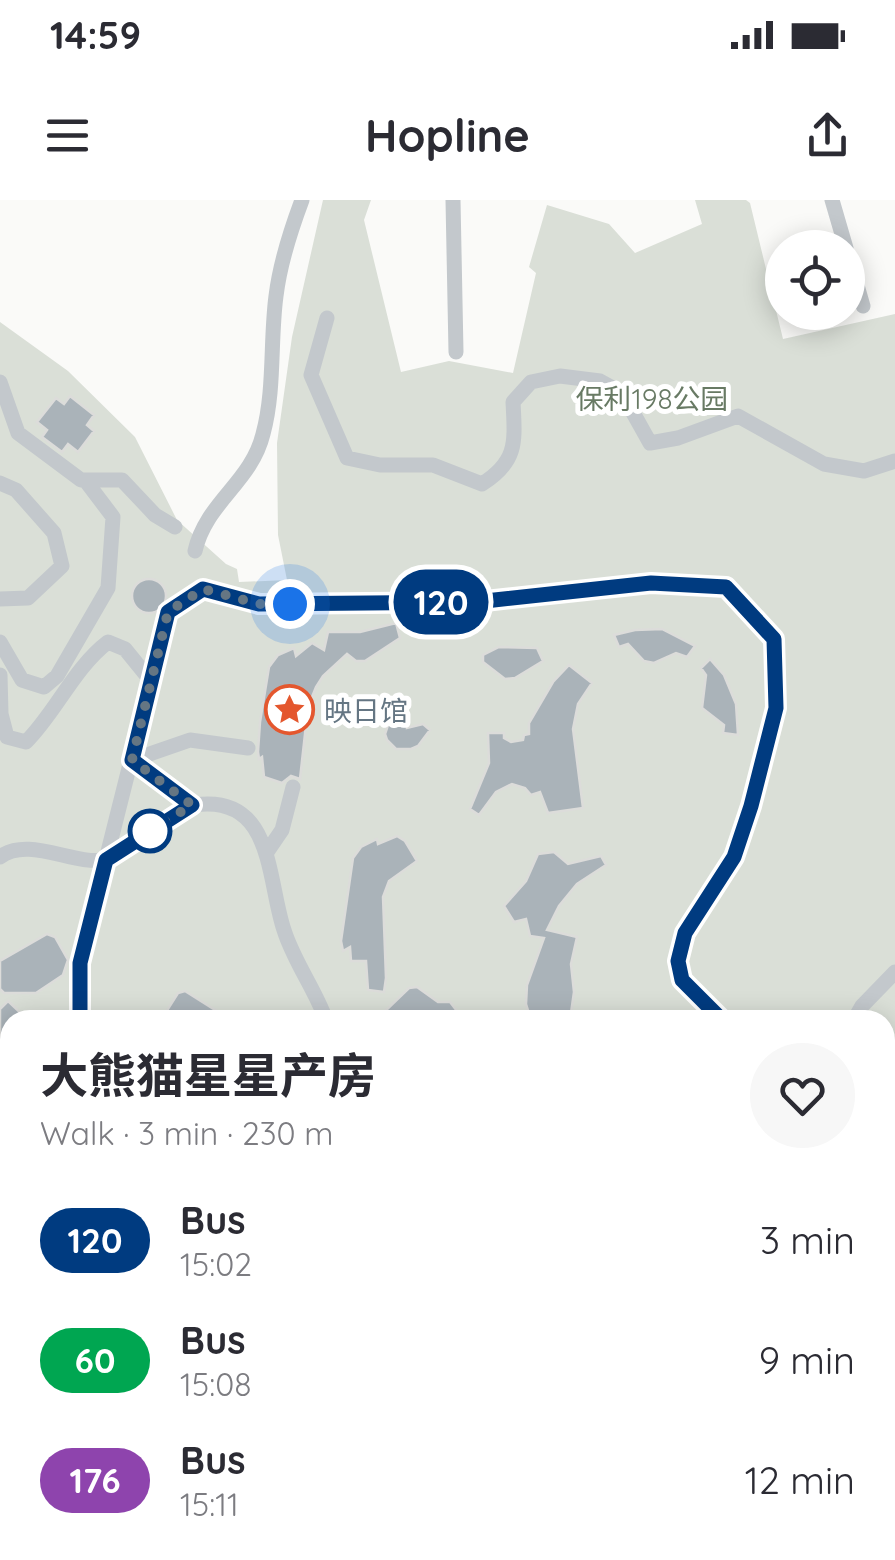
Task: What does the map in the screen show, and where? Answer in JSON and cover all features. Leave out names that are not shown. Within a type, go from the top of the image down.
[{"type":"street","points":[[195,551],[209,514],[252,466],[264,432],[276,295],[286,241],[302,200]]},
{"type":"street","points":[[453,200],[456,352]]},
{"type":"street","points":[[832,200],[840,230]]},
{"type":"street","points":[[327,318],[311,375],[347,458],[433,466],[482,484],[502,471],[515,444],[512,402],[531,382],[560,376],[600,381],[622,393],[650,443],[678,438],[738,416],[824,464],[864,471],[895,460]]},
{"type":"street","points":[[0,382],[18,434],[85,480],[112,517],[108,588],[57,676],[44,687],[22,680],[0,642]]},
{"type":"street","points":[[85,480],[122,480],[155,515],[175,527]]},
{"type":"street","points":[[0,482],[16,490],[54,533],[62,566],[28,598],[0,599]]},
{"type":"street","points":[[80,1010],[80,963],[168,612],[203,589],[259,604],[476,602],[651,583],[726,587],[774,639],[776,708],[751,806],[734,857],[685,933],[678,961],[682,980],[712,1010]]},
{"type":"street","points":[[0,675],[0,714],[7,737],[26,742],[43,725],[94,652],[108,642],[125,649],[152,681]]},
{"type":"street","points":[[132,760],[190,740],[248,748]]},
{"type":"street","points":[[132,760],[192,805],[218,806],[243,814],[255,826],[267,852],[285,934],[321,1010]]},
{"type":"street","points":[[267,852],[282,830],[292,787]]},
{"type":"street","points":[[0,857],[6,852],[30,850],[106,860],[192,805]]},
{"type":"street","points":[[860,1010],[895,972]]},
{"type":"green space","name":"保利198公园","points":[[323,200],[371,200],[364,220],[401,372],[449,361],[513,373],[536,273],[529,267],[547,205],[609,224],[635,253],[702,224],[695,200],[746,200],[765,265],[765,330],[781,330],[783,339],[823,330],[865,330],[865,321],[895,314],[895,1010],[0,1010],[0,322],[68,371],[135,437],[177,520],[226,564],[237,569],[239,582],[287,580],[278,535],[277,443],[292,337]]},
{"type":"building","points":[[70,396],[94,415],[87,425],[94,431],[78,452],[68,444],[62,452],[42,437],[47,430],[37,422],[56,398],[64,404]]},
{"type":"building","points":[[149,579],[161,584],[166,596],[161,608],[149,613],[137,608],[132,596],[137,584]]},
{"type":"building","points":[[396,623],[400,638],[365,661],[356,661],[347,654],[316,687],[308,707],[300,779],[291,776],[282,783],[264,777],[258,752],[260,722],[269,667],[278,655],[294,648],[296,656],[312,643],[324,650],[328,632],[360,632]]},
{"type":"building","points":[[662,629],[695,646],[687,657],[676,653],[654,663],[644,661],[628,644],[619,647],[614,635],[635,630]]},
{"type":"building","points":[[499,647],[537,648],[543,661],[515,678],[505,679],[483,662],[483,655]]},
{"type":"building","points":[[710,659],[724,675],[736,704],[738,735],[723,733],[724,725],[702,708],[706,675],[701,668]]},
{"type":"building","points":[[569,665],[592,683],[578,704],[573,729],[583,808],[548,813],[540,792],[531,795],[525,788],[512,784],[496,792],[479,815],[470,809],[489,763],[488,733],[504,733],[504,738],[511,742],[523,740],[553,682]]},
{"type":"building","points":[[395,704],[407,710],[407,728],[423,724],[430,730],[418,746],[396,749],[387,740],[385,734]]},
{"type":"building","points":[[397,836],[405,841],[417,861],[389,881],[383,897],[384,992],[368,990],[366,961],[351,961],[350,947],[343,951],[341,941],[353,858],[361,847],[377,839],[378,844]]},
{"type":"building","points":[[554,852],[568,864],[601,856],[606,865],[577,884],[559,906],[547,930],[577,937],[571,964],[571,1010],[528,1010],[527,985],[544,938],[530,936],[526,919],[514,922],[504,906],[526,881],[538,854]]},
{"type":"building","points":[[47,934],[55,937],[68,960],[63,975],[36,993],[4,993],[0,989],[0,961]]},
{"type":"building","points":[[417,987],[438,1002],[450,1002],[456,1010],[386,1010],[409,988]]},
{"type":"building","points":[[185,991],[215,1010],[167,1010],[178,993]]},
{"type":"building","points":[[8,1001],[17,1010],[0,1010]]},
{"type":"bus line","name":"120","points":[[80,1010],[80,963],[106,860],[192,805],[132,760],[168,612],[203,589],[259,604],[476,602],[651,583],[726,587],[774,639],[776,708],[751,806],[734,857],[685,933],[678,961],[682,980],[711,1010]]},
{"type":"place","name":"映日馆","points":[[289,710]]},
{"type":"route","points":[[150,831],[192,805],[132,760],[168,612],[203,589],[259,604],[290,604]]}]
